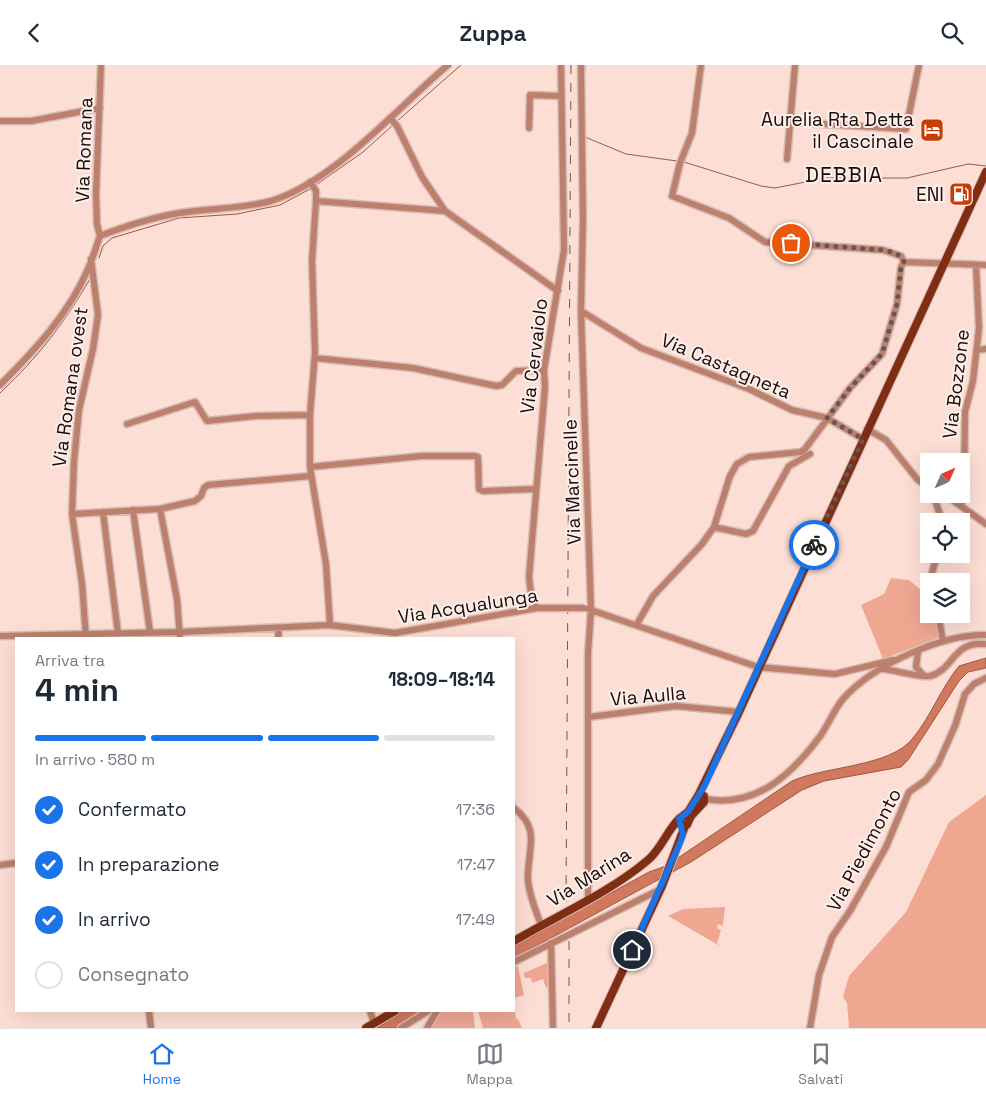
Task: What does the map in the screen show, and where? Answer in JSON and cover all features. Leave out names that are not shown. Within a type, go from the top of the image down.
[{"type":"main road","name":"Via Marina","points":[[515,940],[629,875],[650,858],[670,828],[681,823],[703,796],[758,667],[986,172]]},
{"type":"main road","points":[[596,1028],[662,887],[683,835],[681,823]]},
{"type":"main road","points":[[366,1028],[393,1012]]},
{"type":"street","name":"Via Romana","points":[[100,236],[97,224],[96,194],[101,65]]},
{"type":"street","points":[[0,385],[49,333],[86,273],[100,236],[166,215],[272,201],[310,183],[393,121],[448,65]]},
{"type":"street","points":[[558,291],[564,236],[560,95],[561,65]]},
{"type":"street","name":"Via Marcinelle","points":[[581,65],[583,219],[581,311],[589,717],[588,899]]},
{"type":"street","points":[[701,65],[692,133],[680,162],[672,196],[723,215],[765,242],[883,250],[901,256],[904,262]]},
{"type":"street","points":[[787,159],[795,65]]},
{"type":"street","points":[[790,122],[906,129],[919,65]]},
{"type":"street","points":[[529,128],[530,95],[560,95]]},
{"type":"street","points":[[0,121],[32,121],[100,108]]},
{"type":"street","name":"Via Cervaiolo","points":[[393,121],[415,164],[445,211],[558,291],[544,370],[545,387],[529,577],[531,595],[536,608]]},
{"type":"street","points":[[310,183],[316,191],[312,261],[315,357],[310,415],[310,467],[326,564],[330,625]]},
{"type":"street","points":[[316,201],[445,211]]},
{"type":"street","name":"Via Romana ovest","points":[[86,637],[72,514],[79,409],[97,325],[98,303],[92,259]]},
{"type":"street","points":[[904,262],[944,265],[986,265]]},
{"type":"street","points":[[637,624],[653,596],[702,544],[714,527],[730,476],[737,464],[750,457],[801,453],[810,444],[850,388],[882,354],[897,304],[901,267],[904,262]]},
{"type":"street","name":"Via Bozzone","points":[[961,506],[964,496],[964,422],[979,328],[976,265]]},
{"type":"street","name":"Via Castagneta","points":[[581,311],[642,347],[749,389],[792,410],[827,418],[863,439]]},
{"type":"street","points":[[977,350],[986,349]]},
{"type":"street","points":[[315,357],[413,368],[496,386],[502,385],[512,374],[520,369],[544,370]]},
{"type":"street","points":[[127,424],[195,402],[207,421],[256,416],[310,415]]},
{"type":"street","points":[[867,429],[886,439],[920,480]]},
{"type":"street","points":[[714,527],[746,533],[753,531],[789,466],[810,454]]},
{"type":"street","points":[[310,467],[422,456],[475,456],[478,457],[478,489],[483,491],[536,489]]},
{"type":"street","points":[[72,514],[160,509],[195,501],[201,496],[204,488],[208,485],[311,476]]},
{"type":"street","points":[[957,503],[986,524]]},
{"type":"street","points":[[160,509],[177,599],[180,636]]},
{"type":"street","points":[[133,510],[150,632]]},
{"type":"street","points":[[103,512],[118,634]]},
{"type":"street","name":"Via Acqualunga","points":[[0,636],[86,637],[150,632],[180,636],[330,625],[395,633],[536,608],[552,608],[587,609],[637,624],[758,667],[835,674],[900,659]]},
{"type":"street","points":[[940,623],[943,641]]},
{"type":"street","points":[[278,637],[279,628]]},
{"type":"street","points":[[703,796],[722,801],[748,798],[786,773],[811,748],[843,700],[882,669],[900,659],[958,636],[986,635]]},
{"type":"street","points":[[882,669],[924,676],[933,675],[969,644],[986,644]]},
{"type":"street","points":[[918,652],[916,667],[924,676]]},
{"type":"street","name":"Via Piedimonto","points":[[810,1028],[819,975],[832,937],[850,911],[886,847],[909,793],[926,780],[938,764],[955,726],[965,694],[974,684],[986,678]]},
{"type":"street","name":"Via Aulla","points":[[589,717],[676,706],[739,712]]},
{"type":"street","points":[[515,809],[523,815],[531,829],[528,880],[541,925]]},
{"type":"street","points":[[0,865],[15,863]]},
{"type":"street","points":[[515,961],[662,887]]},
{"type":"street","points":[[551,943],[553,1028]]},
{"type":"street","points":[[149,1012],[151,1028]]},
{"type":"street","points":[[370,1012],[374,1023]]},
{"type":"street","points":[[400,1028],[426,1012]]},
{"type":"street","points":[[427,1028],[436,1012]]},
{"type":"shaded area","points":[[891,578],[909,580],[920,589],[920,623],[938,623],[940,637],[883,659],[861,605],[884,594]]},
{"type":"shaded area","points":[[986,658],[986,668],[968,672],[959,681],[908,760],[901,767],[824,781],[802,790],[691,862],[515,957],[515,945],[649,872],[666,866],[792,781],[874,760],[903,748],[913,738],[959,666]]},
{"type":"shaded area","points":[[986,795],[986,1028],[849,1028],[847,1003],[843,997],[849,976],[906,912],[949,822]]},
{"type":"shaded area","points":[[725,907],[723,926],[718,924],[717,928],[721,930],[717,943],[720,946],[668,916],[683,909]]},
{"type":"shaded area","points":[[549,962],[550,987],[546,988],[543,979],[532,983],[531,978],[525,978],[524,973]]},
{"type":"shaded area","points":[[515,966],[518,967],[524,995],[515,998]]},
{"type":"shaded area","points":[[515,1008],[516,1019],[518,1019],[522,1028],[483,1028],[478,1012],[515,1012]]},
{"type":"shaded area","points":[[402,1012],[421,1012],[396,1028],[377,1028]]},
{"type":"shaded area","points":[[440,1012],[473,1012],[475,1028],[431,1028]]},
{"type":"waterway","points":[[396,122],[461,65]]},
{"type":"waterway","points":[[584,84],[585,65]]},
{"type":"waterway","points":[[316,185],[363,152],[393,125]]},
{"type":"waterway","points":[[585,137],[626,154],[677,161]]},
{"type":"waterway","points":[[684,162],[761,186],[775,188],[826,178],[907,178],[968,164],[986,166]]},
{"type":"waterway","points":[[99,258],[103,246],[112,238],[179,218],[237,214],[280,205],[310,189]]},
{"type":"waterway","points":[[0,393],[50,339],[90,279]]},
{"type":"railway","points":[[566,902],[571,65]]},
{"type":"railway","points":[[569,941],[569,1028]]},
{"type":"way so far","points":[[791,243],[883,250],[901,256],[904,262],[901,267],[897,304],[892,326],[882,354],[850,388],[827,418],[863,439],[814,545]]},
{"type":"place","name":"Aurelia Rta Detta il Cascinale","points":[[932,130]]},
{"type":"place","name":"ENI","points":[[961,194]]},
{"type":"district","name":"DEBBIA","points":[[844,174]]},
{"type":"route","points":[[632,950],[683,835],[679,819],[686,815],[704,787],[814,545]]}]
